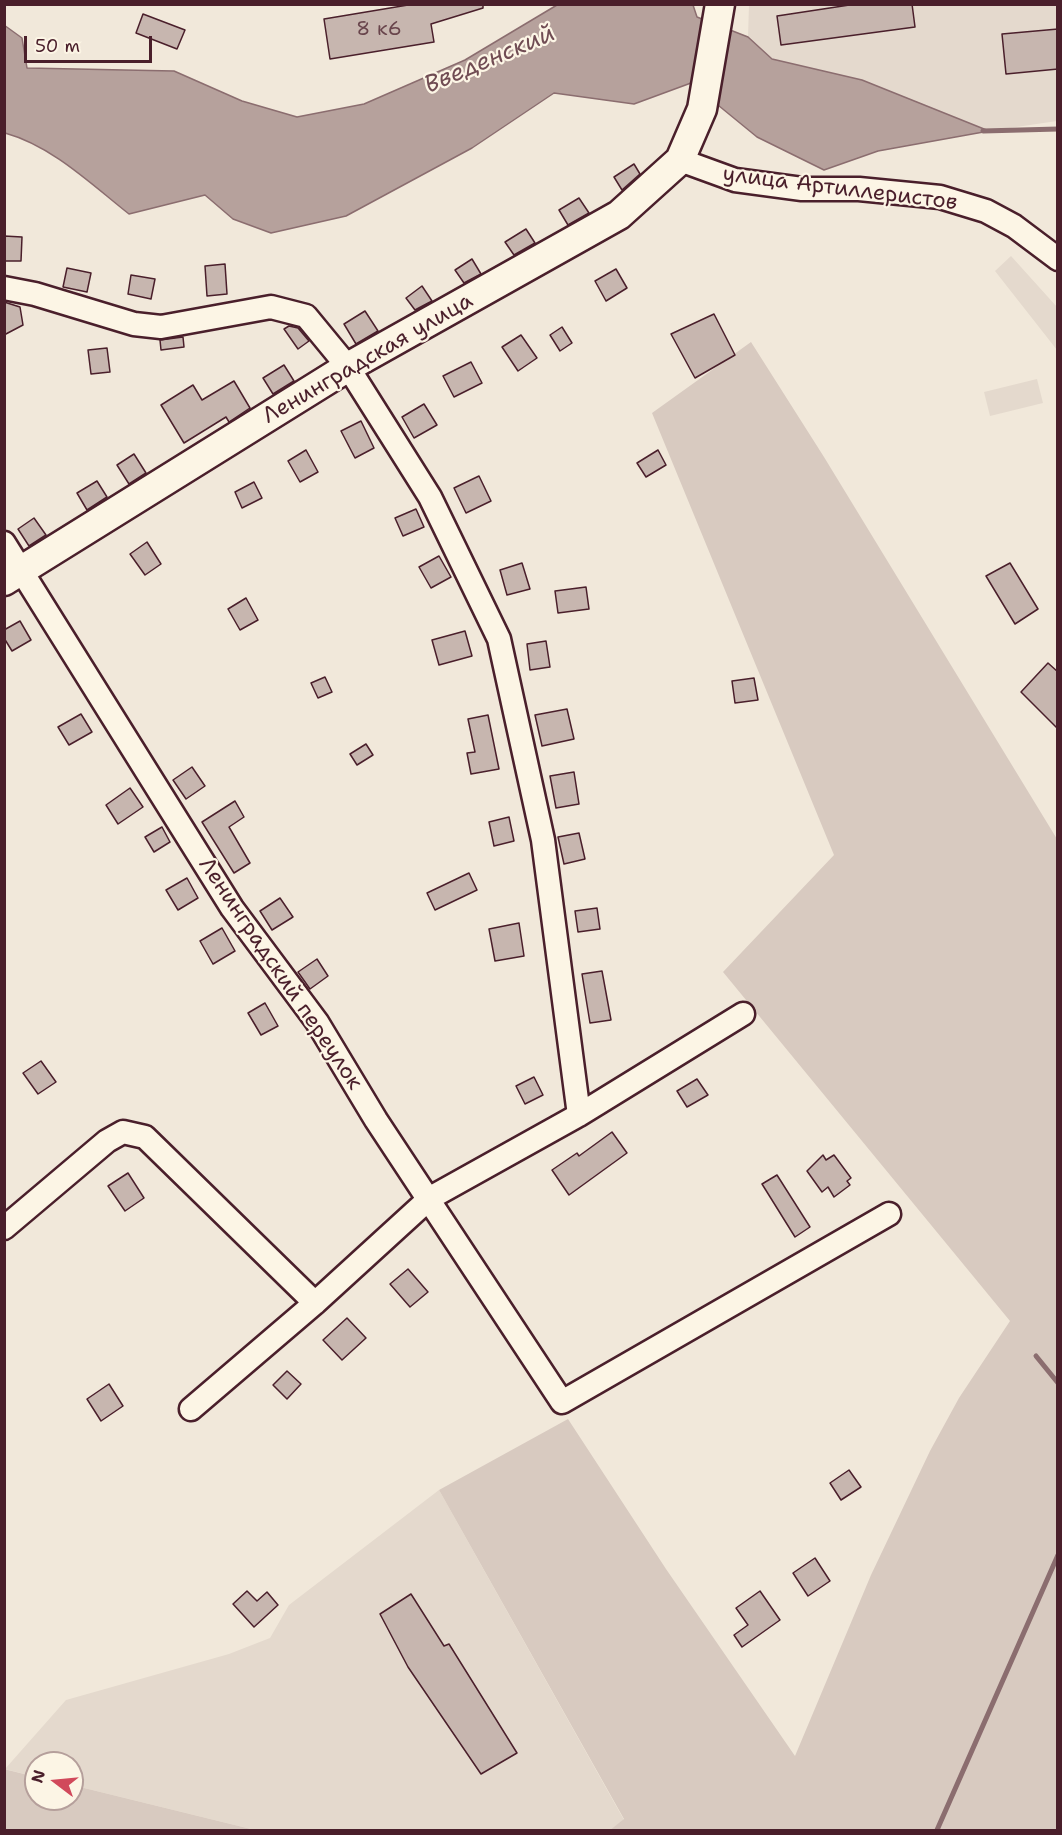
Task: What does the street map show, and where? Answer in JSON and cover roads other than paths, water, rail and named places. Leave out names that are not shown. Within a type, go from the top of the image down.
[{"type":"main road","name":"Ленинградская улица","points":[[13,575],[348,367],[619,215],[680,160],[702,109],[720,11]]},
{"type":"street","name":"улица Артиллеристов","points":[[680,160],[735,180],[802,189],[859,189],[940,197],[986,211],[1014,226],[1058,260]]},
{"type":"street","points":[[4,288],[35,294],[134,324],[161,327],[272,307],[306,316],[348,367],[430,497],[499,639],[543,840],[579,1115]]},
{"type":"street","name":"Ленинградский переулок","points":[[4,543],[13,575],[232,908],[317,1022],[376,1120],[429,1197],[562,1402],[889,1214]]},
{"type":"street","points":[[191,1409],[315,1303],[429,1197],[579,1115],[743,1014]]},
{"type":"street","points":[[4,1228],[107,1141],[123,1132],[145,1137],[315,1303]]},
{"type":"water","points":[[557,5],[693,5],[697,17],[748,37],[772,59],[862,80],[989,131],[878,151],[824,170],[757,137],[691,83],[634,104],[554,93],[472,148],[346,216],[271,233],[233,219],[205,195],[129,214],[55,156],[5,133],[4,25],[22,38],[27,68],[174,71],[242,101],[297,117],[364,104],[465,60]]},
{"type":"waterway","name":"Введенский","points":[[983,131],[1058,129]]},
{"type":"waterway","points":[[1036,1356],[1058,1383]]},
{"type":"waterway","points":[[937,1830],[1058,1555]]}]
